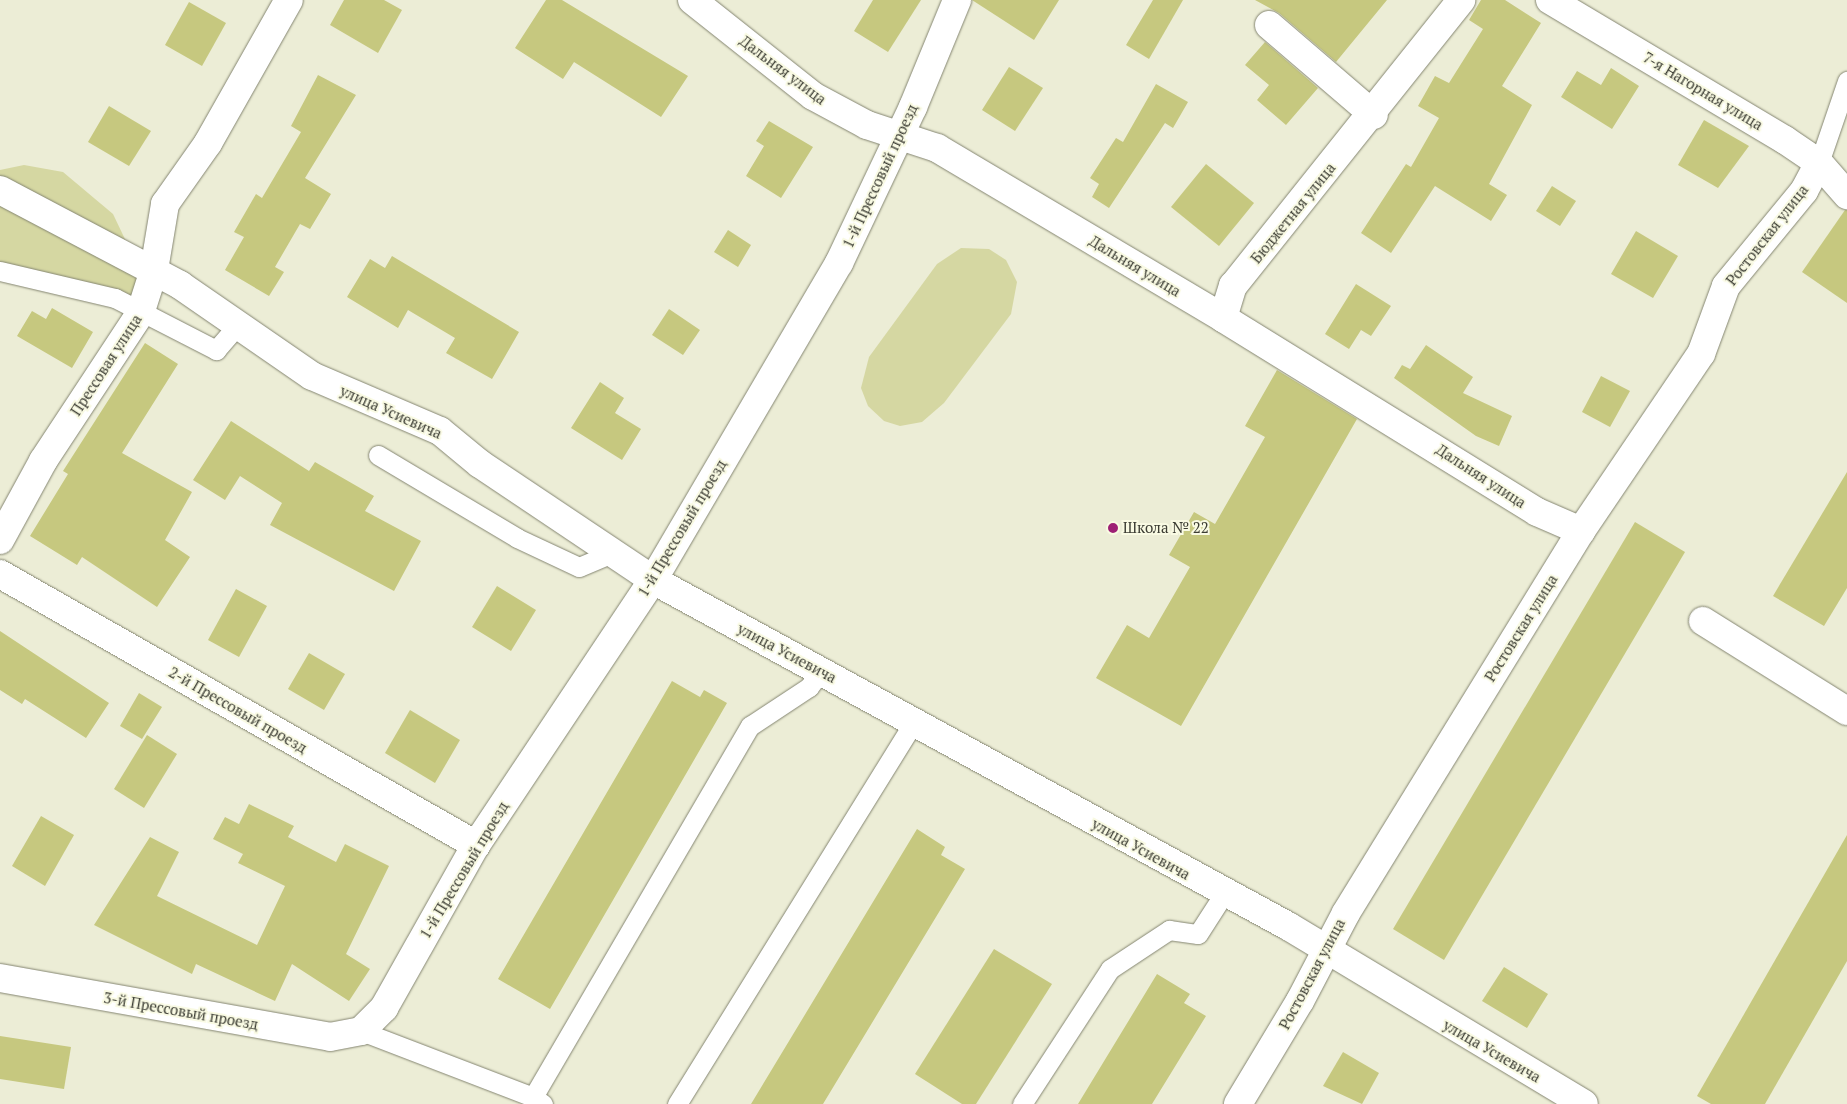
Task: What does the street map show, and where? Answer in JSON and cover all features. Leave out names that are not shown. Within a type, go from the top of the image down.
[{"type":"street","name":"Прессовая улица","points":[[0,540],[43,461],[140,314],[154,270],[165,204],[208,143],[289,0]]},
{"type":"street","name":"Дальняя улица","points":[[692,0],[813,96],[867,125],[937,148],[1223,318],[1536,512],[1581,531]]},
{"type":"street","name":"1-й Прессовый проезд","points":[[362,1030],[384,1008],[476,845],[653,580],[839,263],[900,136],[957,0]]},
{"type":"street","name":"Бюджетная улица","points":[[1223,318],[1233,286],[1374,114],[1461,0]]},
{"type":"street","name":"7-я Нагорная улица","points":[[1550,0],[1818,163],[1847,195]]},
{"type":"street","points":[[1269,24],[1374,114]]},
{"type":"street","name":"Ростовская улица","points":[[1238,1104],[1327,949],[1581,531],[1701,354],[1726,286],[1804,191],[1818,163]]},
{"type":"street","name":"улица Усиевича","points":[[0,190],[154,270],[312,376],[440,431],[480,464],[653,580],[1224,895],[1327,949],[1584,1104]]},
{"type":"street","name":"2-й Прессовый проезд","points":[[0,574],[476,845]]},
{"type":"street","points":[[1703,621],[1847,711]]},
{"type":"street","name":"3-й Прессовый проезд","points":[[0,978],[330,1037],[362,1030]]},
{"type":"lane","points":[[1818,163],[1847,81]]},
{"type":"lane","points":[[0,271],[115,298],[140,314],[216,350],[238,325]]},
{"type":"lane","points":[[378,455],[516,538],[579,567],[612,553]]},
{"type":"lane","points":[[362,1030],[538,1100],[750,726],[809,687],[821,671]]},
{"type":"lane","points":[[677,1104],[913,722]]},
{"type":"lane","points":[[1022,1104],[1110,969],[1169,930],[1198,934],[1224,895]]},
{"type":"green space","points":[[24,165],[63,172],[113,214],[143,277],[132,298],[0,263],[0,170]]},
{"type":"green space","points":[[961,248],[989,249],[1006,260],[1017,282],[1011,314],[944,403],[922,422],[900,426],[884,421],[868,406],[861,388],[869,357],[937,264]]},
{"type":"building","points":[[344,0],[384,0],[402,10],[378,53],[330,25]]},
{"type":"building","points":[[546,0],[562,0],[688,76],[661,117],[574,62],[563,79],[515,48]]},
{"type":"building","points":[[873,0],[921,0],[888,52],[854,31]]},
{"type":"building","points":[[972,0],[1059,0],[1034,40]]},
{"type":"building","points":[[1153,0],[1183,0],[1149,59],[1126,45]]},
{"type":"building","points":[[1255,0],[1387,0],[1336,62],[1279,13]]},
{"type":"building","points":[[1481,0],[1505,0],[1541,23],[1502,86],[1532,105],[1489,184],[1507,195],[1491,221],[1435,186],[1391,253],[1361,233],[1406,164],[1411,167],[1439,118],[1418,106],[1435,76],[1449,83],[1483,29],[1469,20]]},
{"type":"building","points":[[189,2],[226,23],[202,66],[165,45]]},
{"type":"building","points":[[1265,42],[1318,88],[1286,125],[1257,100],[1269,85],[1245,65]]},
{"type":"building","points":[[1009,67],[1043,88],[1015,131],[982,110]]},
{"type":"building","points":[[1611,68],[1639,86],[1612,129],[1561,97],[1577,71],[1601,85]]},
{"type":"building","points":[[318,75],[356,95],[305,178],[331,194],[310,229],[300,224],[275,267],[284,272],[269,296],[225,270],[244,237],[234,232],[256,194],[262,198],[301,132],[291,126]]},
{"type":"building","points":[[1156,84],[1188,102],[1173,128],[1165,123],[1109,208],[1092,197],[1099,184],[1090,178],[1116,138],[1123,142]]},
{"type":"building","points":[[109,106],[151,131],[129,166],[88,142]]},
{"type":"building","points":[[1704,120],[1749,146],[1718,188],[1678,165]]},
{"type":"building","points":[[769,121],[813,147],[781,198],[746,176],[764,146],[756,141]]},
{"type":"building","points":[[1206,164],[1254,203],[1219,246],[1171,207]]},
{"type":"building","points":[[1552,186],[1576,201],[1560,226],[1536,211]]},
{"type":"building","points":[[1845,210],[1847,210],[1847,303],[1802,272]]},
{"type":"building","points":[[728,230],[751,245],[738,267],[714,252]]},
{"type":"building","points":[[1636,231],[1678,256],[1653,298],[1611,274]]},
{"type":"building","points":[[392,256],[519,332],[492,379],[446,353],[455,338],[408,310],[398,328],[347,297],[370,259],[385,268]]},
{"type":"building","points":[[1356,284],[1391,306],[1371,336],[1361,330],[1349,349],[1325,334]]},
{"type":"building","points":[[52,308],[93,332],[72,368],[17,336],[32,311],[46,319]]},
{"type":"building","points":[[669,309],[700,330],[683,355],[652,335]]},
{"type":"building","points":[[145,343],[178,364],[122,453],[192,492],[165,540],[190,557],[157,607],[82,557],[77,565],[30,536],[68,474],[63,471]]},
{"type":"building","points":[[1426,345],[1473,377],[1463,393],[1512,416],[1499,446],[1476,436],[1394,378],[1402,365],[1410,369]]},
{"type":"building","points":[[1277,370],[1357,419],[1181,726],[1096,678],[1127,625],[1149,638],[1190,567],[1169,555],[1194,512],[1215,524],[1265,437],[1245,426]]},
{"type":"building","points":[[1601,376],[1630,391],[1610,427],[1582,412]]},
{"type":"building","points":[[600,382],[624,398],[615,413],[641,429],[622,460],[571,428]]},
{"type":"building","points":[[231,421],[309,471],[315,462],[374,496],[365,511],[421,541],[394,591],[270,525],[282,503],[240,476],[225,500],[193,480]]},
{"type":"building","points":[[1847,472],[1847,588],[1824,626],[1773,596]]},
{"type":"building","points":[[1635,522],[1685,552],[1444,960],[1393,929]]},
{"type":"building","points":[[497,586],[536,610],[511,651],[472,627]]},
{"type":"building","points":[[236,589],[267,606],[239,657],[208,640]]},
{"type":"building","points":[[0,631],[109,703],[86,738],[25,699],[22,704],[0,690]]},
{"type":"building","points":[[309,653],[345,674],[324,710],[288,689]]},
{"type":"building","points":[[672,681],[700,697],[704,690],[727,703],[550,1009],[498,979]]},
{"type":"building","points":[[139,693],[162,707],[142,739],[120,726]]},
{"type":"building","points":[[410,710],[460,740],[435,783],[385,753]]},
{"type":"building","points":[[147,735],[177,754],[144,808],[114,789]]},
{"type":"building","points":[[249,804],[294,826],[288,837],[336,862],[345,844],[389,866],[346,954],[370,969],[349,1001],[292,964],[275,1001],[196,964],[192,974],[94,925],[150,837],[179,852],[157,896],[257,945],[285,886],[238,863],[243,854],[213,839],[225,817],[239,824]]},
{"type":"building","points":[[41,816],[74,835],[45,886],[12,866]]},
{"type":"building","points":[[917,829],[945,847],[941,855],[965,869],[823,1104],[751,1104]]},
{"type":"building","points":[[1847,835],[1847,961],[1765,1104],[1711,1104],[1697,1096]]},
{"type":"building","points":[[994,949],[1052,984],[976,1104],[962,1104],[915,1074]]},
{"type":"building","points":[[1504,967],[1548,994],[1527,1028],[1482,1001]]},
{"type":"building","points":[[1157,974],[1190,994],[1184,1003],[1206,1016],[1152,1104],[1078,1104]]},
{"type":"building","points":[[0,1036],[71,1047],[64,1089],[0,1079]]},
{"type":"building","points":[[1343,1052],[1379,1073],[1362,1104],[1323,1086]]},
{"type":"place","name":"Школа № 22","points":[[1113,528]]}]
